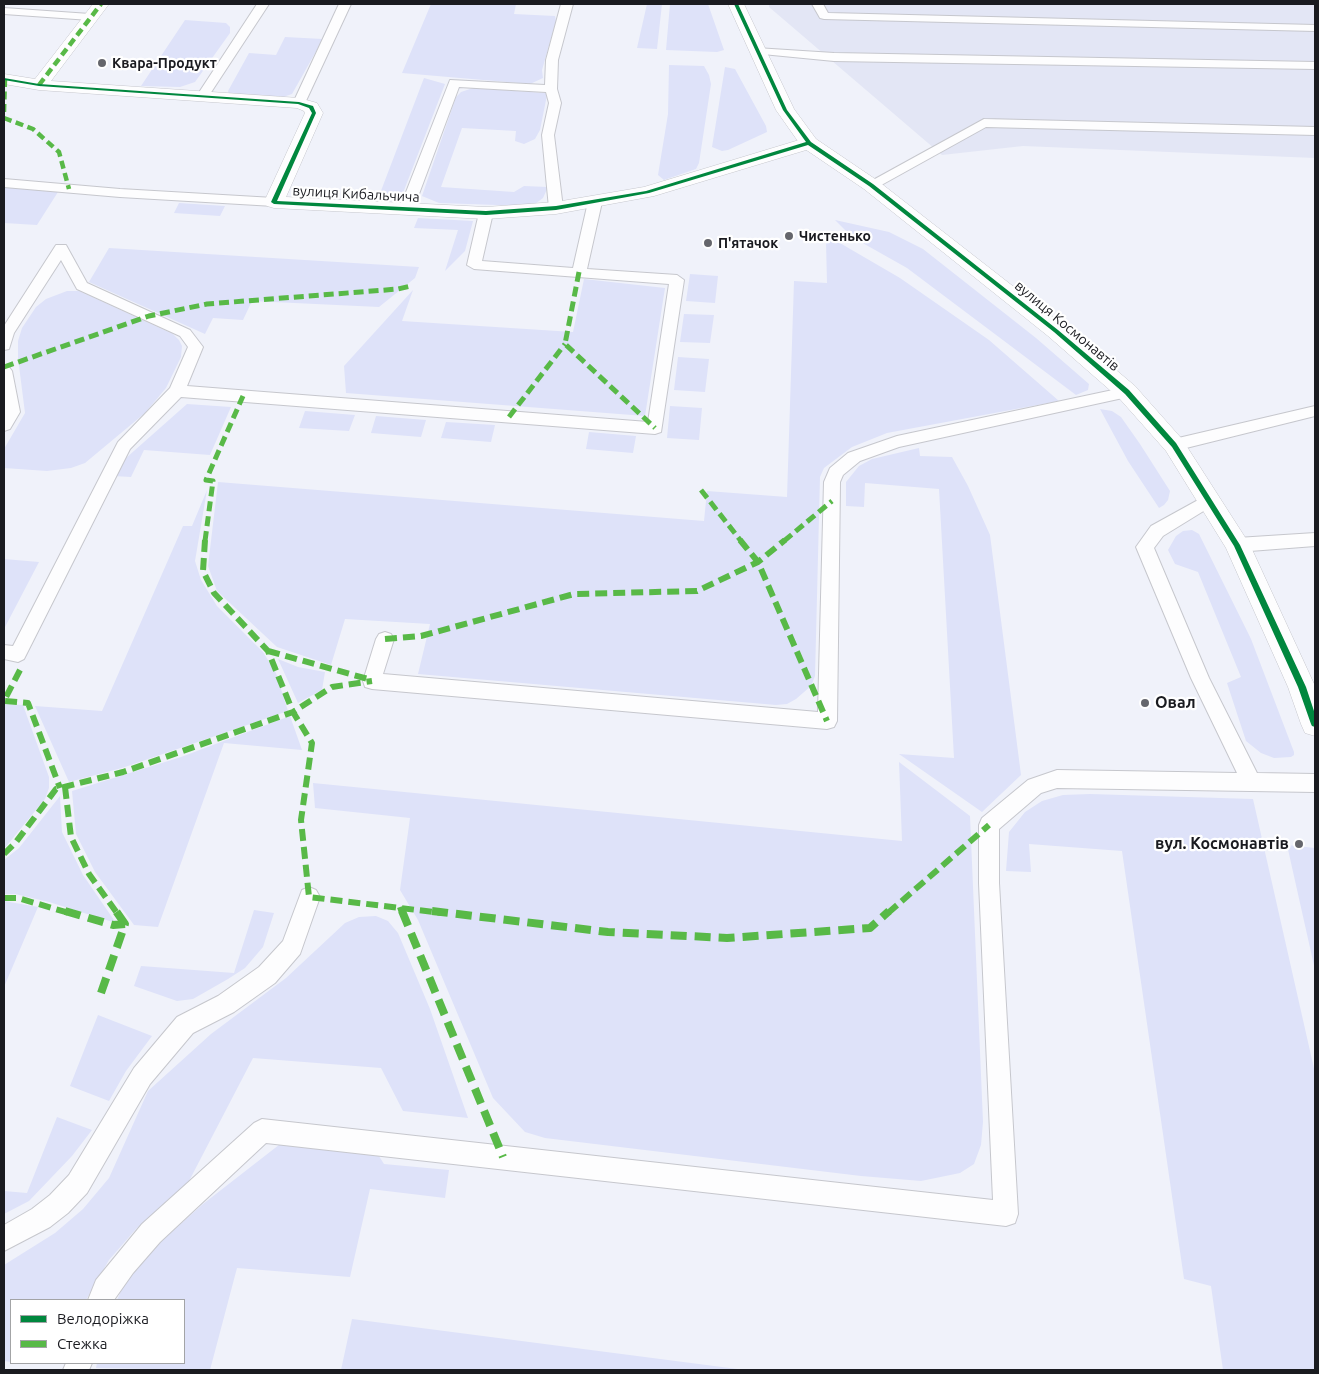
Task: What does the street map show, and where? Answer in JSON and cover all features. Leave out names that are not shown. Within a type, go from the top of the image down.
[{"type":"street","points":[[39,85],[101,4]]},
{"type":"street","name":"вулиця Космонавтів","points":[[736,4],[756,51],[785,110],[809,142],[871,185],[1056,331],[1126,392],[1174,445],[1237,545],[1302,687],[1315,724]]},
{"type":"street","points":[[4,79],[39,85],[299,103]]},
{"type":"street","name":"вулиця Кибальчича","points":[[299,103],[311,108],[314,113],[274,202],[486,213],[556,208],[647,192],[809,142]]},
{"type":"lane","points":[[202,97],[264,4]]},
{"type":"lane","points":[[299,103],[345,4]]},
{"type":"lane","points":[[556,208],[548,135],[555,103],[551,89],[552,60],[567,4]]},
{"type":"lane","points":[[818,4],[824,16],[1315,28]]},
{"type":"lane","points":[[4,11],[90,17]]},
{"type":"lane","points":[[756,51],[834,57],[1315,66]]},
{"type":"lane","points":[[406,210],[454,84],[551,89]]},
{"type":"lane","points":[[871,185],[984,123],[1315,131]]},
{"type":"lane","points":[[4,183],[120,194],[274,202]]},
{"type":"lane","points":[[579,272],[595,202]]},
{"type":"lane","points":[[176,391],[655,428],[677,280],[474,265],[486,213]]},
{"type":"lane","points":[[4,345],[11,327],[61,248],[82,286],[185,333],[196,347],[176,391],[124,446],[18,654],[4,652]]},
{"type":"lane","points":[[4,371],[12,412],[4,425]]},
{"type":"lane","points":[[385,639],[372,681],[827,721],[832,492],[836,472],[854,457],[897,442],[1126,392]]},
{"type":"lane","points":[[1174,445],[1315,411]]},
{"type":"lane","points":[[1209,500],[1157,531],[1145,548],[1200,678],[1251,782]]},
{"type":"lane","points":[[1237,545],[1315,539]]},
{"type":"lane","points":[[101,1299],[105,1289],[151,1233],[262,1131],[1006,1214],[989,892],[989,825],[1035,786],[1057,779],[1315,783]]},
{"type":"lane","points":[[4,1239],[41,1218],[59,1204],[78,1184],[142,1076],[185,1025],[226,1004],[267,976],[292,947],[309,897]]},
{"type":"shaded area","points":[[431,4],[516,4],[514,14],[555,16],[556,21],[542,70],[543,78],[530,84],[402,73]]},
{"type":"shaded area","points":[[647,4],[662,4],[657,49],[637,48]]},
{"type":"shaded area","points":[[670,4],[708,4],[724,50],[717,52],[666,50]]},
{"type":"shaded area","points":[[769,4],[1315,4],[1315,158],[1023,146],[942,155],[769,7]]},
{"type":"shaded area","points":[[185,20],[226,23],[230,27],[230,33],[195,82],[180,87],[141,86]]},
{"type":"shaded area","points":[[285,37],[323,39],[292,94],[283,97],[229,94],[228,91],[249,53],[276,55]]},
{"type":"shaded area","points":[[669,65],[704,66],[711,84],[699,163],[696,169],[664,180],[658,175],[668,114]]},
{"type":"shaded area","points":[[725,67],[735,69],[766,126],[767,132],[722,151],[712,147]]},
{"type":"shaded area","points":[[424,78],[445,84],[403,193],[396,196],[379,196]]},
{"type":"shaded area","points":[[473,88],[545,93],[547,95],[540,130],[535,139],[524,144],[515,141],[516,131],[462,128],[441,187],[514,192],[524,186],[548,187],[543,198],[535,204],[526,206],[439,203],[422,196],[456,97],[461,92]]},
{"type":"shaded area","points":[[4,187],[58,192],[37,225],[4,223]]},
{"type":"shaded area","points":[[179,203],[225,206],[220,216],[174,213]]},
{"type":"shaded area","points":[[418,218],[473,221],[465,251],[445,271],[458,230],[414,228]]},
{"type":"shaded area","points":[[835,220],[889,232],[923,249],[1036,338],[1089,384],[1088,390],[1076,395],[907,268],[852,237]]},
{"type":"shaded area","points":[[833,239],[900,278],[989,340],[1059,401],[887,433],[852,447],[824,468],[820,477],[815,676],[811,686],[796,699],[787,704],[776,705],[418,674],[430,624],[345,619],[331,665],[277,647],[217,591],[208,566],[218,482],[704,521],[707,491],[787,497],[794,281],[827,283],[826,242]]},
{"type":"shaded area","points":[[109,248],[419,267],[415,278],[379,307],[252,301],[243,320],[213,318],[205,334],[89,282]]},
{"type":"shaded area","points":[[690,274],[718,276],[715,303],[686,301]]},
{"type":"shaded area","points":[[584,279],[665,288],[645,416],[346,393],[344,366],[413,290],[402,321],[573,332]]},
{"type":"shaded area","points":[[67,291],[79,291],[173,334],[182,346],[181,357],[166,388],[145,413],[85,463],[71,468],[47,471],[4,468],[4,449],[25,413],[18,358],[18,341],[22,328],[36,307],[46,299]]},
{"type":"shaded area","points":[[684,314],[714,315],[710,343],[680,342]]},
{"type":"shaded area","points":[[678,357],[709,359],[705,392],[674,390]]},
{"type":"shaded area","points":[[187,404],[231,407],[210,455],[144,450],[131,477],[113,476],[126,458]]},
{"type":"shaded area","points":[[670,406],[702,408],[699,440],[667,438]]},
{"type":"shaded area","points":[[1100,409],[1112,411],[1121,417],[1140,444],[1170,491],[1168,500],[1164,505],[1159,508],[1128,461]]},
{"type":"shaded area","points":[[305,411],[355,415],[349,431],[299,428]]},
{"type":"shaded area","points":[[376,416],[426,420],[421,437],[371,433]]},
{"type":"shaded area","points":[[446,422],[495,425],[491,442],[441,438]]},
{"type":"shaded area","points":[[589,432],[636,436],[633,453],[586,449]]},
{"type":"shaded area","points":[[919,448],[920,456],[952,457],[968,486],[990,535],[1021,775],[982,812],[899,754],[954,758],[939,489],[865,483],[864,507],[846,506],[846,482],[859,466],[872,459]]},
{"type":"shaded area","points":[[207,490],[195,561],[201,580],[217,606],[263,652],[276,673],[288,711],[122,768],[69,782],[35,706],[102,711],[183,526],[192,526]]},
{"type":"shaded area","points":[[1192,530],[1199,534],[1251,639],[1294,752],[1294,755],[1291,757],[1274,758],[1261,753],[1246,741],[1227,683],[1241,677],[1198,572],[1175,564],[1168,550],[1176,536],[1183,531]]},
{"type":"shaded area","points":[[4,559],[39,562],[4,629]]},
{"type":"shaded area","points":[[278,659],[298,667],[325,672],[322,690],[298,703]]},
{"type":"shaded area","points":[[4,704],[23,705],[49,777],[49,788],[45,799],[4,849]]},
{"type":"shaded area","points":[[290,716],[302,750],[224,743],[158,927],[134,925],[95,872],[76,834],[72,791],[181,757]]},
{"type":"shaded area","points":[[899,762],[970,816],[983,1122],[981,1145],[974,1164],[960,1173],[921,1181],[861,1176],[545,1138],[525,1132],[493,1098],[418,920],[400,890],[410,818],[315,808],[313,783],[902,841]]},
{"type":"shaded area","points":[[1090,794],[1253,799],[1315,1073],[1315,1370],[1223,1370],[1211,1286],[1184,1279],[1122,851],[1029,844],[1031,872],[1006,871],[1009,832],[1025,812],[1042,801],[1063,795]]},
{"type":"shaded area","points":[[60,796],[62,832],[83,875],[116,923],[49,902],[15,894],[4,894],[4,860],[19,848]]},
{"type":"shaded area","points":[[1287,845],[1315,848],[1315,970]]},
{"type":"shaded area","points":[[4,901],[38,907],[4,987]]},
{"type":"shaded area","points":[[254,910],[274,913],[263,947],[245,968],[228,979],[193,999],[177,1001],[134,986],[141,966],[234,973]]},
{"type":"shaded area","points":[[376,916],[388,921],[398,933],[430,1009],[468,1118],[403,1111],[381,1068],[253,1058],[188,1183],[136,1229],[109,1260],[87,1299],[10,1299],[10,1362],[4,1361],[4,1265],[55,1233],[83,1209],[109,1178],[148,1091],[211,1034],[286,978],[345,923],[359,917]]},
{"type":"shaded area","points":[[98,1015],[152,1036],[126,1071],[109,1101],[70,1086]]},
{"type":"shaded area","points":[[57,1117],[92,1130],[72,1156],[29,1201],[4,1214],[4,1191],[27,1193]]},
{"type":"shaded area","points":[[284,1141],[377,1153],[384,1164],[449,1170],[445,1198],[370,1189],[350,1277],[237,1268],[210,1370],[96,1368],[97,1364],[185,1364],[185,1299],[117,1299],[124,1284],[157,1245],[203,1204]]},
{"type":"shaded area","points":[[352,1319],[745,1370],[341,1370]]},
{"type":"marked path","points":[[39,85],[101,4]]},
{"type":"marked path","points":[[4,112],[5,79]]},
{"type":"marked path","points":[[4,118],[33,129],[59,152],[69,189]]},
{"type":"marked path","points":[[579,272],[565,344],[655,428]]},
{"type":"marked path","points":[[4,367],[149,316],[207,304],[398,289],[411,286]]},
{"type":"marked path","points":[[509,417],[565,344]]},
{"type":"marked path","points":[[243,396],[206,480],[213,481],[202,561],[203,571],[214,593],[268,651],[293,712],[312,743],[301,820],[309,897],[608,932],[727,938],[870,928],[989,825]]},
{"type":"marked path","points":[[701,490],[758,562],[827,721]]},
{"type":"marked path","points":[[385,639],[421,636],[574,594],[697,591],[758,562],[832,501]]},
{"type":"marked path","points":[[268,651],[368,679]]},
{"type":"marked path","points":[[20,670],[4,701],[28,703],[56,773],[60,788]]},
{"type":"marked path","points":[[4,854],[16,842],[56,789],[123,772],[293,712],[332,687],[372,681]]},
{"type":"marked path","points":[[65,787],[71,837],[89,874],[125,924],[101,993]]},
{"type":"marked path","points":[[4,898],[18,898],[113,925],[125,924]]},
{"type":"marked path","points":[[400,907],[503,1157]]},
{"type":"cycle path","points":[[736,4],[785,110],[809,143],[871,185],[1056,331],[1127,392],[1174,445],[1237,545],[1302,687],[1315,724]]},
{"type":"cycle path","points":[[4,79],[39,85],[299,103],[311,107],[314,113],[274,202],[486,213],[556,208],[647,192],[809,143]]},
{"type":"place","name":"Квара-Продукт","points":[[102,63]]},
{"type":"place","name":"Чистенько","points":[[789,236]]},
{"type":"place","name":"П'ятачок","points":[[708,243]]},
{"type":"place","name":"Овал","points":[[1145,703]]},
{"type":"place","name":"вул. Космонавтів","points":[[1299,844]]}]
